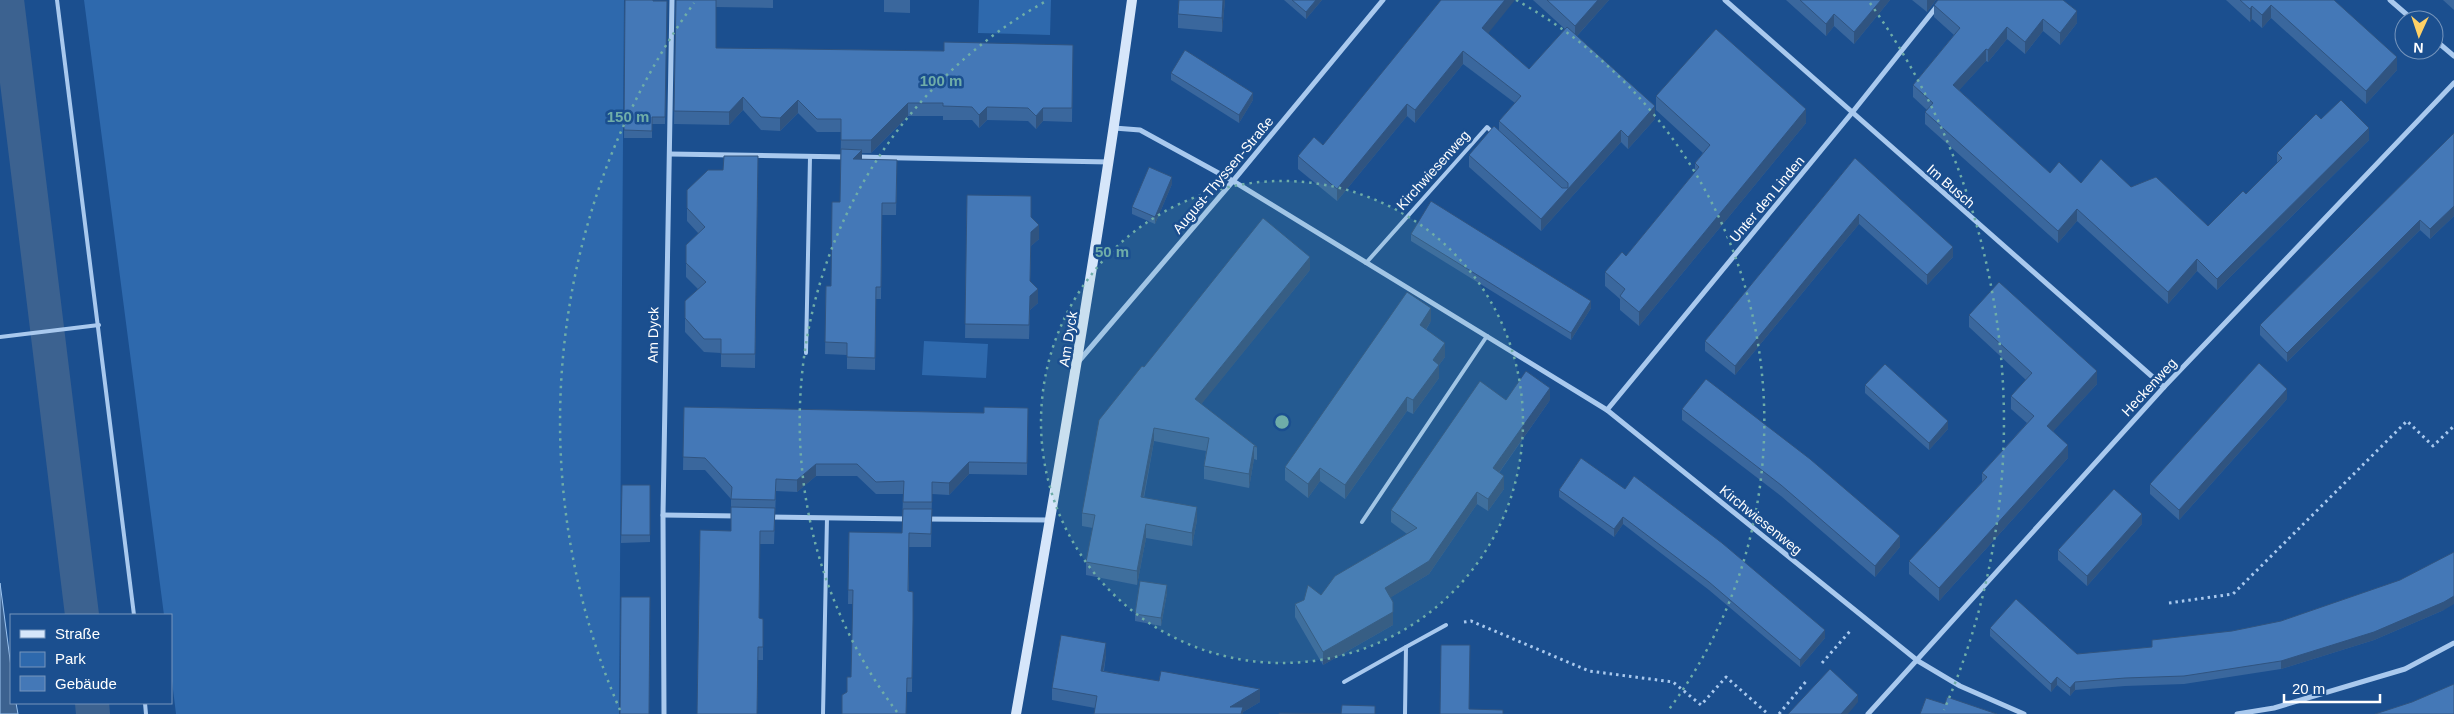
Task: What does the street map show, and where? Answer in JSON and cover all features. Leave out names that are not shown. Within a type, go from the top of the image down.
[{"type":"main road","name":"Am Dyck","points":[[1016,714],[1078,363],[1110,162],[1132,0]]},
{"type":"street","name":"Am Dyck","points":[[664,714],[664,516],[672,0]]},
{"type":"street","name":"August-Thyssen-Straße","points":[[1078,363],[1233,181],[1383,0]]},
{"type":"street","name":"Im Busch","points":[[1725,0],[1851,114],[2164,388]]},
{"type":"street","name":"Unter den Linden","points":[[1607,410],[1851,114],[1942,0]]},
{"type":"street","points":[[2390,0],[2402,10]]},
{"type":"street","points":[[2444,48],[2454,56]]},
{"type":"street","name":"Heckenweg","points":[[1868,714],[2164,388],[2454,83]]},
{"type":"street","name":"Kirchwiesenweg","points":[[1114,128],[1140,130],[1233,181],[1607,410],[1918,661],[1960,686],[2024,714]]},
{"type":"street","points":[[670,154],[1110,162]]},
{"type":"street","points":[[664,516],[740,516]]},
{"type":"street","points":[[760,517],[1050,520]]},
{"type":"street","points":[[2237,714],[2274,708],[2405,669],[2454,643]]},
{"type":"lane","points":[[57,0],[134,614]]},
{"type":"lane","name":"Kirchwiesenweg","points":[[1366,262],[1487,127],[1501,140]]},
{"type":"lane","points":[[806,353],[810,157]]},
{"type":"lane","points":[[0,337],[99,325]]},
{"type":"lane","points":[[1362,522],[1487,336]]},
{"type":"lane","points":[[823,714],[827,518]]},
{"type":"lane","points":[[1344,682],[1446,625]]},
{"type":"lane","points":[[1405,714],[1406,647]]},
{"type":"path","points":[[2169,604],[2233,594],[2407,421],[2433,446],[2454,426]]},
{"type":"path","points":[[1822,663],[1863,616]]},
{"type":"path","points":[[1446,625],[1471,621],[1589,671],[1673,682],[1701,705],[1726,677],[1768,714]]},
{"type":"path","points":[[1779,714],[1808,679]]},
{"type":"green space","points":[[84,0],[624,0],[619,714],[176,714],[172,681],[172,614],[164,614]]},
{"type":"green space","points":[[979,0],[1051,0],[1050,35],[978,33]]},
{"type":"green space","points":[[924,341],[988,344],[986,378],[922,375]]},
{"type":"shaded area","points":[[0,583],[10,659],[10,704],[16,704],[18,714],[0,714]]},
{"type":"building","points":[[625,0],[667,1],[665,117],[652,117],[652,131],[624,130]]},
{"type":"building","points":[[676,0],[716,0],[716,48],[944,51],[944,42],[1073,45],[1072,108],[1043,108],[1036,116],[1028,108],[987,107],[979,115],[972,107],[943,106],[943,103],[908,103],[871,140],[841,140],[841,119],[817,119],[798,100],[780,118],[761,117],[743,97],[729,112],[674,111]]},
{"type":"building","points":[[1179,0],[1223,0],[1222,18],[1178,14]]},
{"type":"building","points":[[1292,0],[1316,0],[1306,12]]},
{"type":"building","points":[[1441,0],[1505,0],[1482,28],[1529,69],[1567,27],[1655,106],[1628,137],[1621,130],[1541,219],[1469,155],[1494,126],[1562,188],[1568,188],[1568,183],[1499,121],[1521,96],[1463,51],[1415,110],[1407,104],[1337,189],[1298,156],[1314,137],[1323,145]]},
{"type":"building","points":[[1547,0],[1598,0],[1575,26]]},
{"type":"building","points":[[1800,0],[1881,0],[1854,32],[1834,14],[1826,24]]},
{"type":"building","points":[[1938,0],[2063,0],[2077,11],[2060,33],[2043,19],[2025,42],[2007,27],[1988,50],[1986,49],[1953,85],[2050,173],[2059,162],[2081,183],[2101,159],[2131,187],[2156,177],[2208,226],[2243,191],[2246,194],[2282,158],[2277,153],[2316,114],[2321,119],[2341,100],[2369,128],[2217,279],[2197,259],[2168,292],[2077,209],[2058,231],[1925,112],[1933,103],[1913,85],[1960,28],[1934,5]]},
{"type":"building","points":[[2240,0],[2334,0],[2394,54],[2394,60],[2366,91],[2271,5],[2262,15],[2252,6],[2250,9]]},
{"type":"building","points":[[1716,29],[1806,109],[1639,312],[1620,296],[1625,289],[1605,272],[1622,252],[1626,256],[1699,167],[1695,163],[1710,145],[1656,96]]},
{"type":"building","points":[[1185,50],[1253,93],[1239,115],[1171,73]]},
{"type":"building","points":[[2454,133],[2454,206],[2430,229],[2420,220],[2287,353],[2260,325]]},
{"type":"building","points":[[841,149],[862,150],[853,159],[897,160],[896,203],[882,203],[881,287],[876,287],[875,358],[847,357],[847,343],[825,342],[826,286],[831,286],[832,202],[840,202]]},
{"type":"building","points":[[724,156],[758,156],[755,354],[721,354],[721,339],[704,339],[685,318],[685,301],[706,282],[686,263],[686,245],[705,227],[687,208],[687,190],[708,170],[723,170]]},
{"type":"building","points":[[1855,158],[1953,247],[1927,275],[1859,214],[1735,366],[1705,341]]},
{"type":"building","points":[[1149,167],[1172,177],[1155,217],[1132,207]]},
{"type":"building","points":[[967,195],[1031,196],[1031,217],[1039,225],[1031,232],[1030,281],[1038,289],[1030,296],[1029,325],[965,324]]},
{"type":"building","points":[[1431,201],[1591,301],[1571,333],[1411,234]]},
{"type":"building","points":[[1263,218],[1310,257],[1195,399],[1257,447],[1254,446],[1249,474],[1204,466],[1209,438],[1154,428],[1141,497],[1197,507],[1192,533],[1146,524],[1137,571],[1086,562],[1095,515],[1082,513],[1099,420],[1142,366],[1144,367]]},
{"type":"building","points":[[1999,282],[2097,371],[2047,426],[2068,445],[1939,588],[1909,561],[1987,477],[1982,473],[2034,416],[2011,396],[2032,373],[1969,315]]},
{"type":"building","points":[[1407,292],[1431,308],[1420,325],[1445,343],[1433,360],[1439,365],[1413,400],[1407,397],[1345,485],[1320,468],[1308,484],[1285,467]]},
{"type":"building","points":[[2259,363],[2287,389],[2179,510],[2150,484]]},
{"type":"building","points":[[1885,364],[1948,421],[1929,443],[1865,385]]},
{"type":"building","points":[[1526,371],[1550,388],[1493,468],[1504,476],[1488,499],[1477,492],[1429,561],[1385,588],[1393,602],[1393,612],[1323,652],[1295,604],[1304,600],[1308,585],[1321,595],[1335,576],[1417,528],[1391,510],[1480,381],[1506,400]]},
{"type":"building","points":[[1706,379],[1810,459],[1900,536],[1875,566],[1781,485],[1682,409]]},
{"type":"building","points":[[684,407],[984,413],[984,407],[1028,408],[1027,463],[969,462],[949,483],[932,482],[932,502],[903,502],[904,481],[876,482],[857,464],[816,464],[797,480],[776,479],[775,500],[731,499],[732,487],[705,458],[683,457]]},
{"type":"building","points":[[1581,458],[1625,489],[1634,476],[1722,543],[1825,630],[1800,660],[1709,582],[1623,517],[1614,529],[1559,490]]},
{"type":"building","points":[[622,485],[650,485],[650,535],[621,535]]},
{"type":"building","points":[[2114,489],[2142,514],[2087,576],[2058,550]]},
{"type":"building","points":[[731,507],[775,508],[774,531],[760,531],[759,618],[763,619],[763,647],[758,647],[757,714],[697,714],[700,530],[731,531]]},
{"type":"building","points":[[903,509],[932,509],[931,534],[909,533],[908,591],[913,592],[913,620],[912,678],[907,678],[906,714],[842,714],[842,695],[847,692],[847,677],[851,677],[853,590],[848,590],[849,532],[902,533]]},
{"type":"building","points":[[2454,552],[2454,596],[2374,632],[2281,661],[2184,676],[2075,682],[2070,688],[2057,677],[2051,684],[1990,628],[2016,599],[2077,654],[2152,647],[2152,640],[2232,631],[2281,621],[2400,580]]},
{"type":"building","points":[[1140,581],[1167,585],[1161,618],[1135,614]]},
{"type":"building","points":[[621,597],[650,597],[649,714],[620,714]]},
{"type":"building","points":[[1061,635],[1106,643],[1101,671],[1159,681],[1161,671],[1260,689],[1230,707],[1243,707],[1241,714],[1094,714],[1097,696],[1052,688]]},
{"type":"building","points":[[1441,645],[1470,645],[1469,709],[1503,710],[1503,714],[1440,714]]},
{"type":"building","points":[[1830,669],[1858,695],[1841,714],[1788,714]]},
{"type":"building","points":[[2454,684],[2454,714],[2375,714],[2412,702]]},
{"type":"building","points":[[1947,697],[1997,714],[1920,714],[1926,698],[1945,704]]},
{"type":"building","points":[[1342,705],[1375,706],[1375,714],[1341,714]]},
{"type":"building","points":[[1279,713],[1341,714],[1279,714]]},
{"type":"waterway","points":[[7,0],[82,614]]},
{"type":"waterway","points":[[92,704],[93,714]]}]
